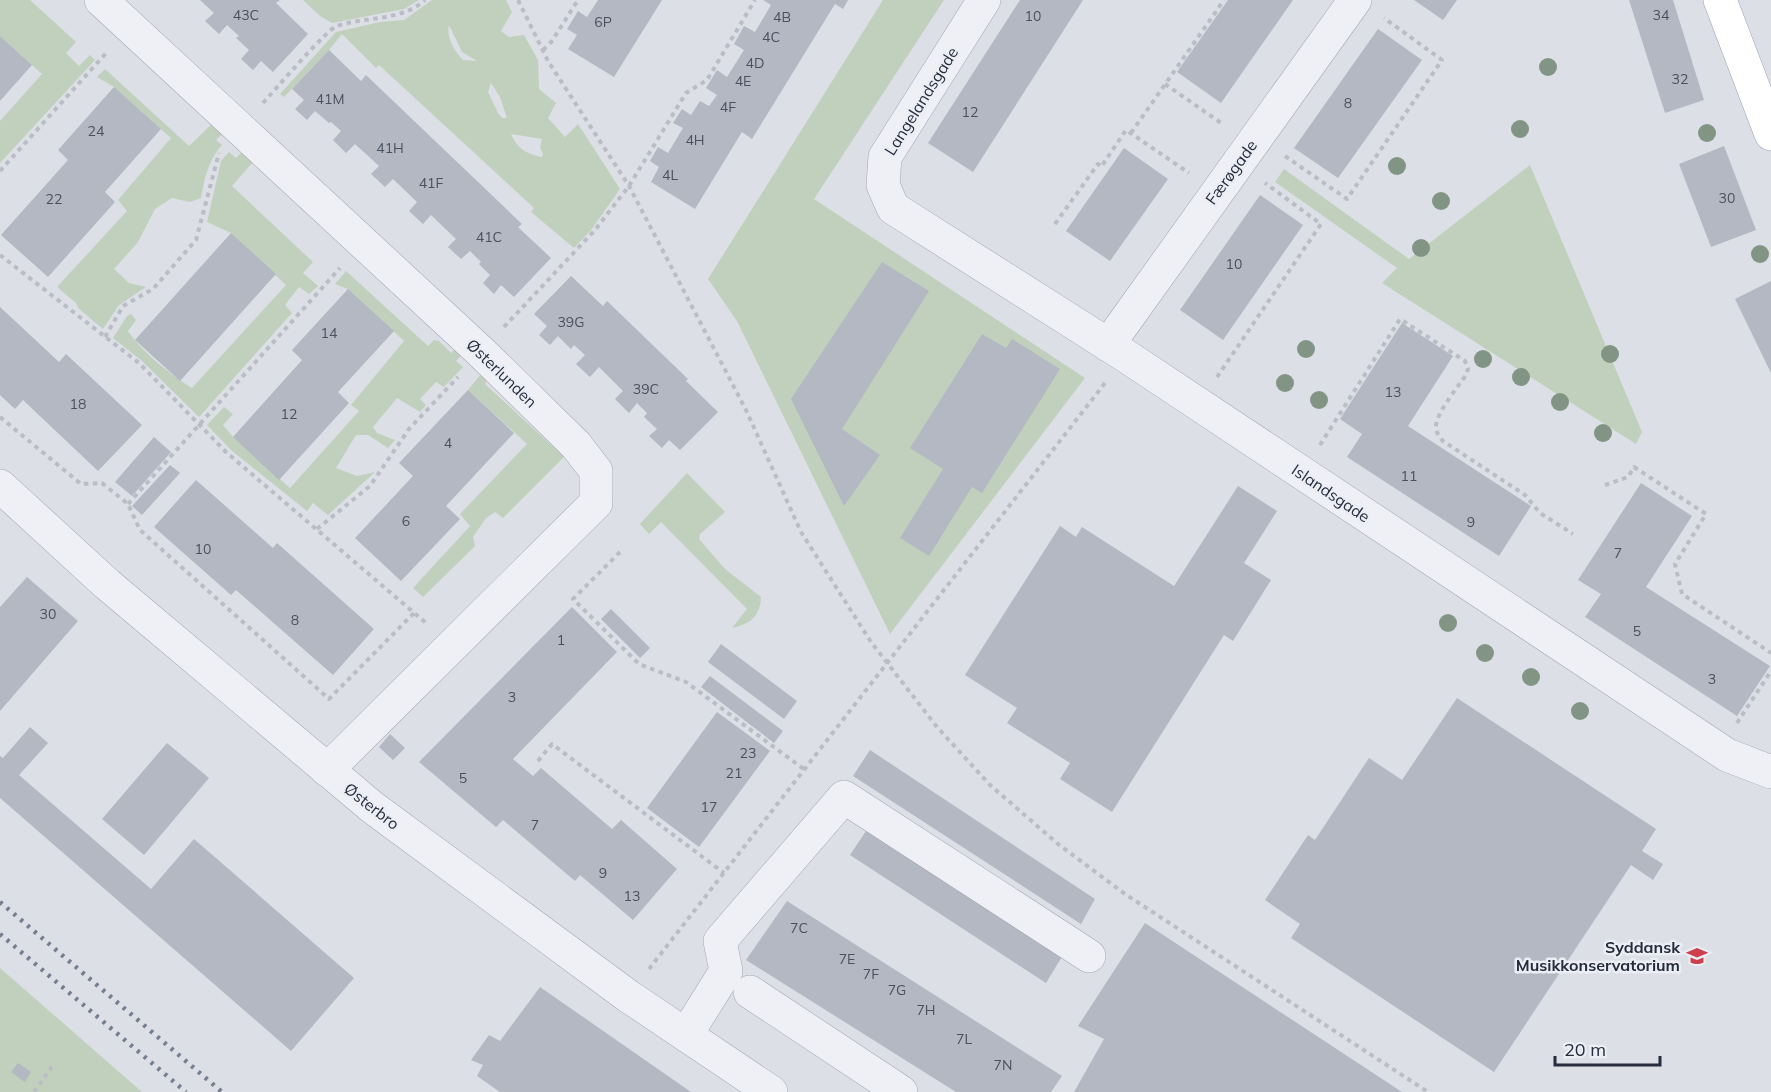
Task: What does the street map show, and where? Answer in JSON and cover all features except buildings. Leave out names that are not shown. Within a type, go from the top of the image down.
[{"type":"main road","points":[[1720,0],[1771,134]]},
{"type":"street","name":"Østerlunden","points":[[101,0],[481,352],[576,445],[596,471],[596,503],[327,770]]},
{"type":"street","name":"Langelandsgade","points":[[893,208],[883,185],[885,157],[984,0]]},
{"type":"street","name":"Færøgade","points":[[1117,351],[1217,193],[1249,148],[1366,7]]},
{"type":"street","name":"Islandsgade","points":[[893,208],[1198,404],[1726,755],[1771,772]]},
{"type":"street","name":"Østerbro","points":[[0,486],[107,584],[372,807],[628,996],[771,1092]]},
{"type":"street","points":[[686,1035],[726,971],[720,941],[844,797],[1089,956]]},
{"type":"street","points":[[750,992],[901,1092]]},
{"type":"path","points":[[105,337],[123,306],[153,289],[196,240],[217,156],[334,26],[400,14],[425,0]]},
{"type":"path","points":[[518,0],[543,50],[629,186],[746,410],[801,532],[888,664],[937,727],[990,785],[1058,844],[1125,894],[1428,1092]]},
{"type":"path","points":[[543,50],[552,41],[578,0]]},
{"type":"path","points":[[316,529],[370,486],[410,429],[595,230],[629,186],[686,93],[707,80],[755,0]]},
{"type":"path","points":[[1131,133],[1224,0]]},
{"type":"path","points":[[1249,148],[1347,199],[1443,60],[1366,7]]},
{"type":"path","points":[[0,171],[130,27]]},
{"type":"path","points":[[1165,84],[1249,148],[1321,224],[1198,404]]},
{"type":"path","points":[[1055,224],[1098,164],[1101,167],[1126,130],[1217,193]]},
{"type":"path","points":[[128,504],[363,242]]},
{"type":"path","points":[[0,255],[139,363],[199,427],[226,452],[453,644]]},
{"type":"path","points":[[1302,474],[1400,319],[1465,361],[1468,369],[1437,418],[1438,435],[1443,441],[1525,495],[1540,513],[1573,534]]},
{"type":"path","points":[[628,996],[888,664],[1117,351]]},
{"type":"path","points":[[0,417],[81,483],[102,483],[128,504],[140,530],[329,699],[414,613]]},
{"type":"path","points":[[1605,485],[1628,477],[1634,467],[1706,514],[1675,564],[1682,594],[1771,653]]},
{"type":"path","points":[[620,552],[573,599],[639,664],[686,682],[805,770]]},
{"type":"path","points":[[1719,750],[1771,671]]},
{"type":"path","points":[[538,761],[552,744],[724,873]]},
{"type":"path","points":[[34,1092],[52,1067]]},
{"type":"green space","points":[[0,0],[30,0],[76,42],[66,53],[79,66],[90,55],[95,60],[0,163],[0,121],[42,74],[0,36]]},
{"type":"green space","points":[[303,0],[419,0],[404,9],[332,23],[320,16]]},
{"type":"green space","points":[[432,0],[506,0],[512,12],[501,31],[509,37],[524,35],[538,60],[539,89],[556,103],[548,118],[565,137],[578,124],[620,189],[591,230],[574,248],[531,212],[534,208],[379,65],[376,68],[342,34],[284,97],[280,94],[336,32],[380,22],[404,20]],"holes":[[[449,25],[462,52],[477,61],[463,60],[452,44]],[[491,83],[500,97],[507,118],[502,118],[498,113],[488,92]],[[511,134],[542,139],[540,147],[542,157],[523,150]]]},
{"type":"green space","points":[[883,0],[944,0],[814,199],[1085,378],[890,634],[737,321],[708,279]]},
{"type":"green space","points":[[105,69],[189,146],[211,125],[216,125],[224,132],[216,140],[222,145],[210,163],[201,198],[190,202],[172,198],[155,209],[138,242],[114,269],[129,283],[146,287],[119,305],[103,329],[57,287],[127,211],[118,200],[171,138],[114,87],[97,77]]},
{"type":"green space","points":[[244,150],[253,162],[232,186],[313,262],[303,273],[318,286],[309,294],[299,287],[285,305],[292,313],[199,417],[142,361],[113,338],[127,316],[131,314],[136,320],[128,331],[134,339],[157,362],[192,388],[286,285],[231,233],[207,222],[221,161],[229,152],[236,158]]},
{"type":"green space","points":[[1530,165],[1642,432],[1636,444],[1382,283],[1397,268],[1275,182],[1284,169],[1409,259]]},
{"type":"green space","points":[[346,271],[428,346],[434,340],[439,341],[451,353],[457,348],[463,353],[456,361],[463,367],[444,387],[436,382],[420,399],[426,405],[420,412],[397,398],[373,427],[377,433],[395,440],[388,448],[368,435],[356,435],[336,468],[357,476],[375,472],[328,515],[313,503],[307,511],[232,451],[207,425],[224,407],[233,414],[223,425],[233,437],[290,488],[359,411],[351,405],[404,341],[348,289],[335,284]]},
{"type":"green space","points":[[482,373],[488,379],[485,384],[564,457],[503,518],[495,512],[486,518],[473,537],[475,546],[423,597],[413,588],[470,526],[460,514],[527,444],[468,390]]},
{"type":"green space","points":[[687,473],[725,512],[700,534],[699,539],[725,569],[761,597],[756,615],[749,622],[732,628],[747,609],[661,522],[649,534],[640,524]]},
{"type":"green space","points":[[0,968],[142,1092],[0,1092]]},
{"type":"railway","points":[[0,902],[222,1092]]},
{"type":"railway","points":[[0,934],[186,1092]]},
{"type":"place","name":"Syddansk Musikkonservatorium","points":[[1697,956]]}]
